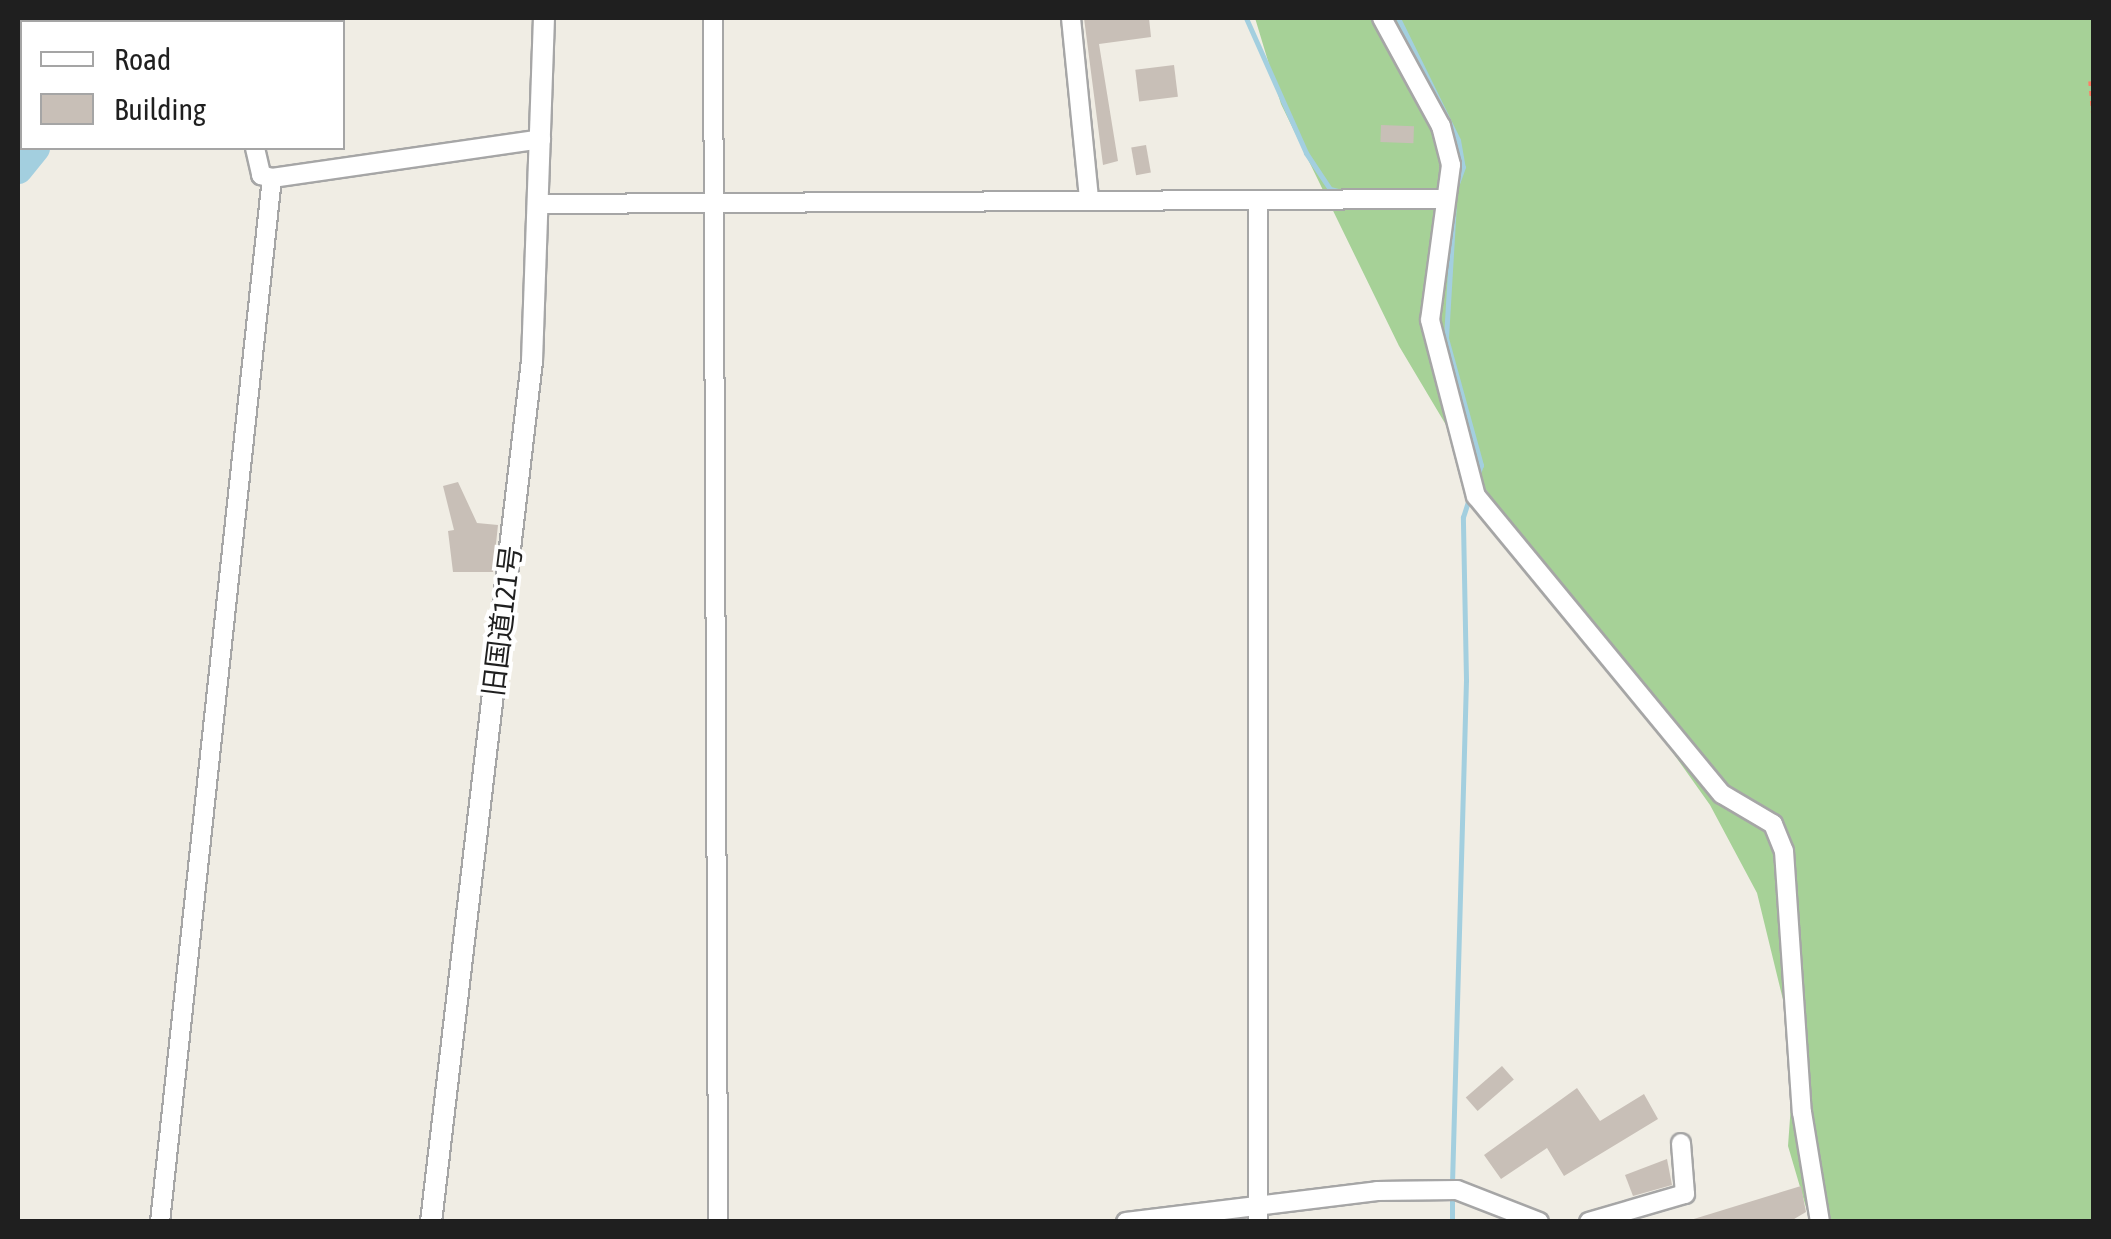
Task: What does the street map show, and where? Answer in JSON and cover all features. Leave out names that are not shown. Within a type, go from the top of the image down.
[{"type":"street","name":"旧国道121号","points":[[431,1222],[532,361],[544,18]]},
{"type":"street","points":[[713,18],[718,1222]]},
{"type":"street","points":[[1071,18],[1089,198]]},
{"type":"street","points":[[1382,18],[1441,126],[1451,165],[1430,320],[1476,496],[1722,794],[1774,824],[1784,851],[1802,1112],[1820,1222]]},
{"type":"street","points":[[255,150],[261,174],[272,178],[541,139]]},
{"type":"street","points":[[160,1222],[272,178]]},
{"type":"street","points":[[538,204],[1446,199]]},
{"type":"street","points":[[1256,1213],[1258,200]]},
{"type":"street","points":[[1589,1222],[1685,1194],[1681,1143]]},
{"type":"street","points":[[1126,1222],[1256,1213],[1457,1190],[1540,1222]]},
{"type":"path","points":[[2090,81],[2094,128]]},
{"type":"green space","points":[[1255,18],[2093,18],[2093,1221],[1810,1221],[1788,1146],[1795,1049],[1757,893],[1710,805],[1477,477],[1399,346],[1281,104]]},
{"type":"building","points":[[1084,18],[1149,18],[1151,37],[1099,44],[1118,161],[1103,165]]},
{"type":"building","points":[[1174,65],[1178,97],[1139,102],[1135,70]]},
{"type":"building","points":[[1381,125],[1414,126],[1413,143],[1380,142]]},
{"type":"building","points":[[1146,145],[1151,173],[1136,175],[1131,148]]},
{"type":"building","points":[[458,482],[477,523],[498,525],[493,572],[453,572],[448,531],[454,530],[443,486]]},
{"type":"building","points":[[1502,1066],[1514,1080],[1478,1111],[1466,1097]]},
{"type":"building","points":[[1577,1088],[1600,1121],[1644,1094],[1658,1119],[1564,1176],[1547,1148],[1501,1179],[1484,1155]]},
{"type":"building","points":[[1667,1159],[1672,1185],[1633,1196],[1625,1175]]},
{"type":"building","points":[[1801,1186],[1806,1212],[1789,1222],[1684,1222]]},
{"type":"waterway","points":[[1246,18],[1306,153],[1330,189],[1342,192]]},
{"type":"waterway","points":[[1398,18],[1458,140],[1463,167],[1454,192]]},
{"type":"waterway","points":[[18,169],[33,150]]},
{"type":"waterway","points":[[1454,203],[1446,338],[1481,465],[1477,476]]},
{"type":"waterway","points":[[1452,1184],[1466,680],[1463,517],[1470,496]]},
{"type":"waterway","points":[[1452,1195],[1452,1222]]}]
